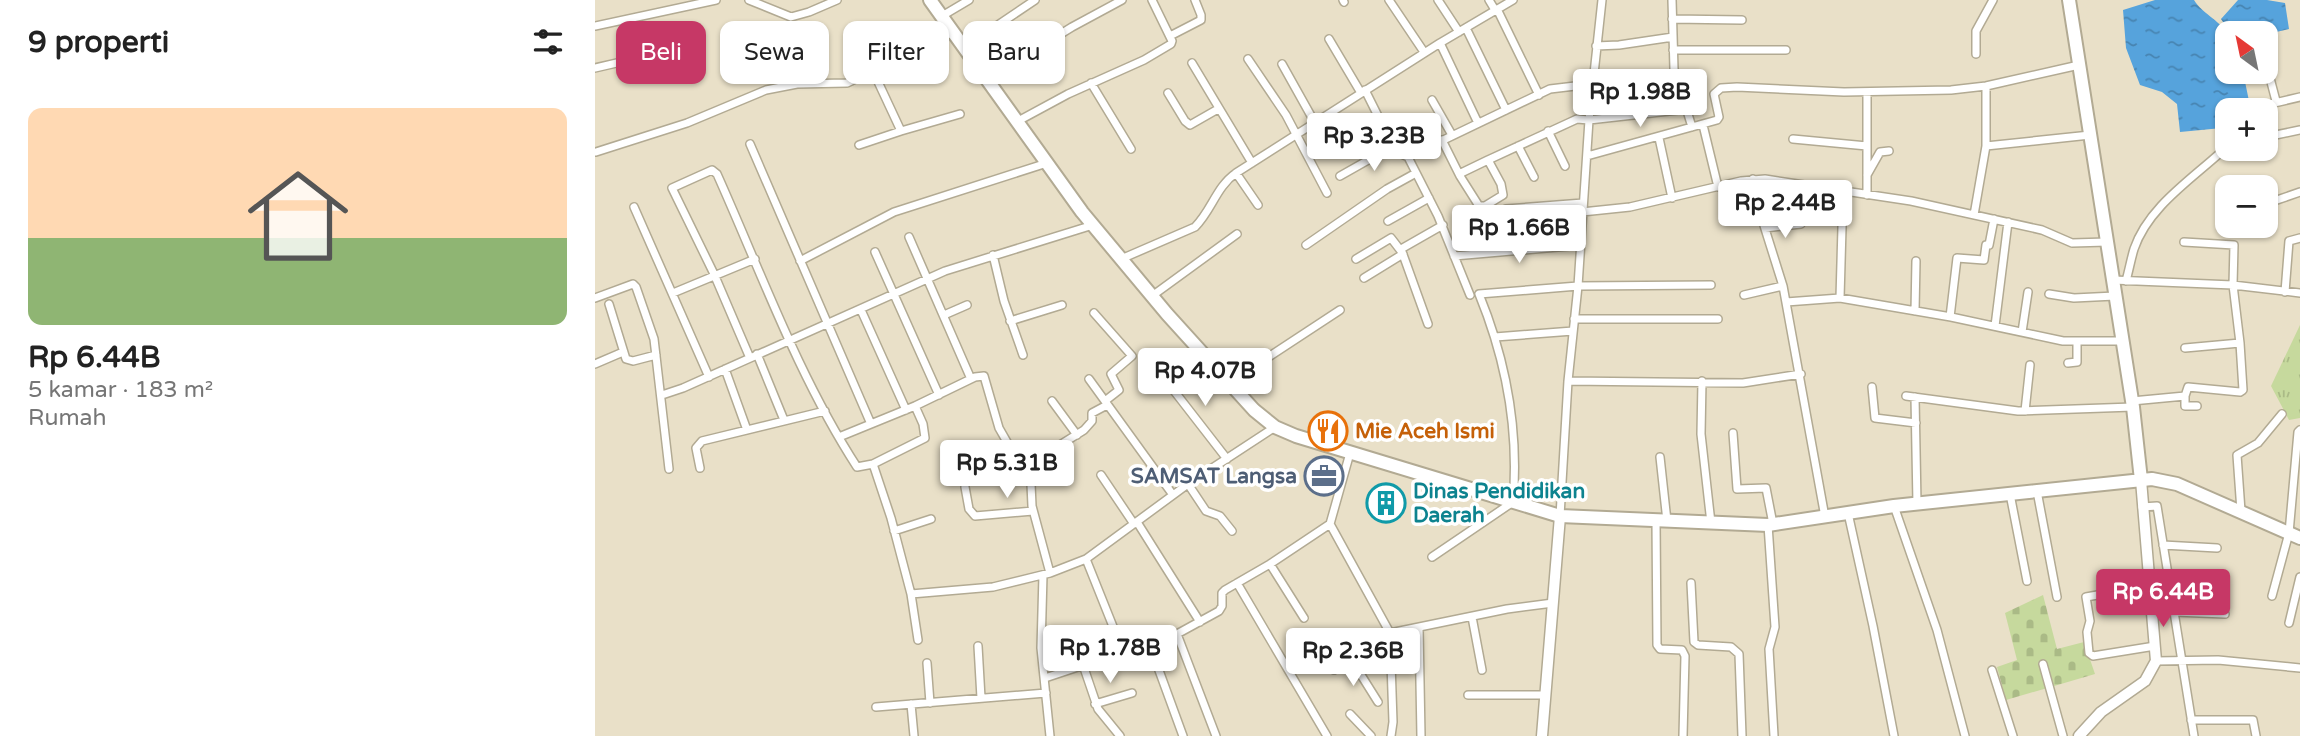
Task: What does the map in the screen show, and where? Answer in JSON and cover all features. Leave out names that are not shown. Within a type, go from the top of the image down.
[{"type":"highway","points":[[930,0],[963,47]]},
{"type":"highway","points":[[2069,0],[2107,242],[2120,281],[2115,296],[2132,404],[2142,495]]},
{"type":"highway","points":[[992,84],[1120,259],[1254,410],[1275,426],[1296,436],[1560,516],[1711,524],[1770,524],[1894,506],[2037,491],[2142,495],[2163,480],[2294,535]]},
{"type":"main road","points":[[2079,736],[2101,712],[2145,681],[2156,661],[2142,495]]},
{"type":"main road","points":[[1542,736],[1560,516]]},
{"type":"street","points":[[595,26],[716,0]]},
{"type":"street","points":[[749,0],[791,17],[837,0]]},
{"type":"street","points":[[942,16],[969,0]]},
{"type":"street","points":[[1004,21],[1035,0]]},
{"type":"street","points":[[1065,31],[1122,0]]},
{"type":"street","points":[[1018,121],[1170,45],[1170,36],[1152,0]]},
{"type":"street","points":[[1170,36],[1200,21],[1202,17],[1195,0]]},
{"type":"street","points":[[1389,0],[1424,52]]},
{"type":"street","points":[[1438,0],[1462,30],[1506,110]]},
{"type":"street","points":[[1489,0],[1539,95]]},
{"type":"street","points":[[1120,259],[1195,226],[1203,218],[1223,184],[1236,173],[1424,52],[1513,0]]},
{"type":"street","points":[[1560,516],[1573,331],[1579,319],[1582,286],[1581,245],[1587,209],[1589,120],[1602,0]]},
{"type":"street","points":[[1672,0],[1675,72],[1692,127]]},
{"type":"street","points":[[1976,54],[1976,30],[1993,0]]},
{"type":"street","points":[[1672,19],[1742,20]]},
{"type":"street","points":[[949,34],[953,32]]},
{"type":"street","points":[[1595,46],[1673,37]]},
{"type":"street","points":[[1329,39],[1393,146],[1408,158],[1443,225],[1470,295]]},
{"type":"street","points":[[1440,43],[1478,123]]},
{"type":"street","points":[[1673,50],[1786,50]]},
{"type":"street","points":[[1248,59],[1260,80],[1267,84],[1327,193]]},
{"type":"street","points":[[595,68],[616,63]]},
{"type":"street","points":[[1192,63],[1252,163]]},
{"type":"street","points":[[1282,64],[1315,123]]},
{"type":"street","points":[[1587,156],[1659,138],[1719,119],[1714,93],[1721,88],[1867,92],[1951,90],[1986,86],[2079,65]]},
{"type":"street","points":[[596,152],[687,123],[754,94],[797,84],[843,83]]},
{"type":"street","points":[[1091,83],[1131,149]]},
{"type":"street","points":[[879,84],[901,131]]},
{"type":"street","points":[[1408,158],[1555,88],[1592,84]]},
{"type":"street","points":[[1974,215],[1986,146],[1986,86]]},
{"type":"street","points":[[1867,92],[1867,195]]},
{"type":"street","points":[[1168,93],[1190,125],[1218,109]]},
{"type":"street","points":[[2278,101],[2300,97]]},
{"type":"street","points":[[1432,100],[1452,135]]},
{"type":"street","points":[[1459,174],[1577,119],[1687,109]]},
{"type":"street","points":[[859,145],[960,114]]},
{"type":"street","points":[[1703,125],[1718,187]]},
{"type":"street","points":[[2278,135],[2300,130]]},
{"type":"street","points":[[1548,131],[1565,166]]},
{"type":"street","points":[[1986,146],[2090,135]]},
{"type":"street","points":[[1659,138],[1672,198]]},
{"type":"street","points":[[1793,139],[1867,146]]},
{"type":"street","points":[[1442,140],[1478,206],[1485,206],[1504,193],[1488,160]]},
{"type":"street","points":[[750,144],[871,424]]},
{"type":"street","points":[[1341,176],[1393,146]]},
{"type":"street","points":[[1518,146],[1534,177]]},
{"type":"street","points":[[1867,176],[1879,153],[1889,151]]},
{"type":"street","points":[[2215,157],[2162,205],[2144,227],[2120,281],[2233,285],[2300,293]]},
{"type":"street","points":[[800,261],[894,212],[1048,163]]},
{"type":"street","points":[[784,420],[672,188],[714,169],[790,340],[825,411],[857,467],[873,464],[925,439],[923,424],[915,406]]},
{"type":"street","points":[[1236,173],[1258,205]]},
{"type":"street","points":[[1306,245],[1387,189],[1416,173]]},
{"type":"street","points":[[1753,179],[1783,286],[1825,517]]},
{"type":"street","points":[[1510,251],[1505,211],[1507,209],[1587,209],[1672,198],[1753,179],[1772,179],[1911,201],[2042,230],[2067,242],[2107,242]]},
{"type":"street","points":[[1840,298],[1843,192]]},
{"type":"street","points":[[2278,200],[2300,192]]},
{"type":"street","points":[[1388,221],[1429,198]]},
{"type":"street","points":[[635,207],[709,377]]},
{"type":"street","points":[[1950,317],[1957,259],[1984,260],[1994,219]]},
{"type":"street","points":[[1995,326],[2008,222]]},
{"type":"street","points":[[1765,228],[1801,224]]},
{"type":"street","points":[[662,395],[709,377],[926,279],[993,255],[1093,225]]},
{"type":"street","points":[[1364,278],[1402,253],[1405,245],[1443,225]]},
{"type":"street","points":[[1152,296],[1237,234]]},
{"type":"street","points":[[909,237],[971,379]]},
{"type":"street","points":[[2285,292],[2289,241],[2300,237]]},
{"type":"street","points":[[1356,259],[1390,238],[1393,239],[1402,253],[1428,324]]},
{"type":"street","points":[[2185,242],[2233,244],[2235,247],[2233,285],[2240,343],[2241,391],[2188,387],[2185,406],[2197,406]]},
{"type":"street","points":[[1454,256],[1581,245]]},
{"type":"street","points":[[875,252],[939,395]]},
{"type":"street","points":[[993,255],[1010,321],[1023,355]]},
{"type":"street","points":[[673,293],[755,259]]},
{"type":"street","points":[[1915,311],[1916,261]]},
{"type":"street","points":[[595,298],[624,286],[634,285],[646,312],[662,395],[669,468]]},
{"type":"street","points":[[1432,557],[1513,502],[1513,423],[1507,383],[1495,337],[1479,294],[1582,286],[1711,285]]},
{"type":"street","points":[[1744,295],[1783,286]]},
{"type":"street","points":[[2022,332],[2028,292]]},
{"type":"street","points":[[2049,295],[2074,298],[2115,296]]},
{"type":"street","points":[[1786,302],[1840,298],[1950,317],[2063,341],[2122,341]]},
{"type":"street","points":[[610,304],[626,359],[631,361],[656,355]]},
{"type":"street","points":[[944,315],[967,305]]},
{"type":"street","points":[[1010,321],[1062,305]]},
{"type":"street","points":[[861,310],[906,410]]},
{"type":"street","points":[[1229,383],[1340,310]]},
{"type":"street","points":[[1023,468],[1077,435],[1092,422],[1092,413],[1119,390],[1111,373],[1132,356],[1094,313]]},
{"type":"street","points":[[1579,319],[1718,319]]},
{"type":"street","points":[[1495,337],[1573,331]]},
{"type":"street","points":[[2068,363],[2077,362],[2077,341]]},
{"type":"street","points":[[2185,348],[2240,343]]},
{"type":"street","points":[[595,363],[623,352]]},
{"type":"street","points":[[2025,411],[2030,365]]},
{"type":"street","points":[[725,369],[747,430]]},
{"type":"street","points":[[1161,374],[1227,459]]},
{"type":"street","points":[[1570,381],[1743,383],[1801,374]]},
{"type":"street","points":[[839,437],[906,410],[971,379],[982,375],[985,377],[999,428],[1033,488],[1031,502],[1046,574],[1041,640],[1050,736]]},
{"type":"street","points":[[1089,379],[1173,495]]},
{"type":"street","points":[[1702,381],[1701,434],[1711,524]]},
{"type":"street","points":[[1872,387],[1875,418],[1916,423]]},
{"type":"street","points":[[1917,504],[1916,423],[1911,397],[2025,411],[2132,404],[2185,396]]},
{"type":"street","points":[[1052,401],[1077,435]]},
{"type":"street","points":[[700,468],[696,450],[698,443],[825,411]]},
{"type":"street","points":[[2241,511],[2237,455],[2258,443],[2282,414]]},
{"type":"street","points":[[911,594],[993,587],[1046,574],[1086,559],[1188,484],[1275,426]]},
{"type":"street","points":[[2272,596],[2294,535],[2300,430]]},
{"type":"street","points":[[1733,433],[1737,488],[1766,488],[1775,627],[1769,649],[1774,736]]},
{"type":"street","points":[[1045,678],[1177,634],[1219,611],[1222,606],[1222,593],[1330,524],[1349,453]]},
{"type":"street","points":[[1660,457],[1662,521],[1657,645],[1660,649],[1682,650],[1685,656],[1683,736]]},
{"type":"street","points":[[873,464],[911,594],[918,640]]},
{"type":"street","points":[[1101,475],[1200,622]]},
{"type":"street","points":[[1188,484],[1206,511],[1220,516],[1232,531]]},
{"type":"street","points":[[965,487],[970,511],[975,516],[1033,511]]},
{"type":"street","points":[[2037,491],[2057,597]]},
{"type":"street","points":[[2010,494],[2027,581]]},
{"type":"street","points":[[2142,495],[2157,506],[2194,736]]},
{"type":"street","points":[[1894,506],[1937,631],[1965,736]]},
{"type":"street","points":[[1848,513],[1894,736]]},
{"type":"street","points":[[894,531],[931,519]]},
{"type":"street","points":[[1330,524],[1390,633],[1393,722],[1391,736]]},
{"type":"street","points":[[2163,545],[2217,548]]},
{"type":"street","points":[[1086,559],[1114,629]]},
{"type":"street","points":[[1271,564],[1304,618]]},
{"type":"street","points":[[2168,574],[2221,580]]},
{"type":"street","points":[[2288,623],[2300,577]]},
{"type":"street","points":[[1237,583],[1327,736]]},
{"type":"street","points":[[1691,583],[1695,644],[1731,648],[1739,654],[1742,736]]},
{"type":"street","points":[[2149,586],[2085,597],[2090,621],[2087,641],[2089,653],[2093,656],[2155,646]]},
{"type":"street","points":[[1334,670],[1390,633],[1507,609],[1553,603]]},
{"type":"street","points":[[2174,612],[2225,614]]},
{"type":"street","points":[[1472,617],[1482,670]]},
{"type":"street","points":[[1419,628],[1421,736]]},
{"type":"street","points":[[1177,634],[1216,736]]},
{"type":"street","points":[[1149,643],[1183,736]]},
{"type":"street","points":[[978,646],[981,698]]},
{"type":"street","points":[[1351,659],[1378,702]]},
{"type":"street","points":[[2156,661],[2218,660],[2300,668]]},
{"type":"street","points":[[927,663],[930,703]]},
{"type":"street","points":[[2043,664],[2063,736]]},
{"type":"street","points":[[1083,665],[1095,704],[1119,736]]},
{"type":"street","points":[[1992,670],[2013,736]]},
{"type":"street","points":[[876,707],[1046,693]]},
{"type":"street","points":[[1095,704],[1132,693]]},
{"type":"street","points":[[1468,695],[1546,695]]},
{"type":"street","points":[[911,704],[914,736]]},
{"type":"street","points":[[1350,714],[1371,736]]},
{"type":"street","points":[[2191,720],[2253,720],[2256,736]]},
{"type":"green space","points":[[2300,325],[2300,418],[2289,420],[2271,386]]},
{"type":"green space","points":[[2043,595],[2057,649],[2084,642],[2095,674],[2006,700],[1997,667],[2017,660],[2005,613]]},
{"type":"water","points":[[2155,0],[2194,0],[2216,21],[2215,84],[2245,84],[2248,98],[2215,98],[2215,129],[2180,132],[2177,104],[2162,92],[2140,85],[2126,48],[2123,10]]},
{"type":"water","points":[[2238,0],[2267,0],[2285,3],[2289,29],[2279,31],[2279,21],[2221,19]]},
{"type":"place","name":"Mie Aceh Ismi","points":[[1328,431]]},
{"type":"place","name":"SAMSAT Langsa","points":[[1324,476]]},
{"type":"place","name":"Dinas Pendidikan Daerah","points":[[1386,503]]}]
